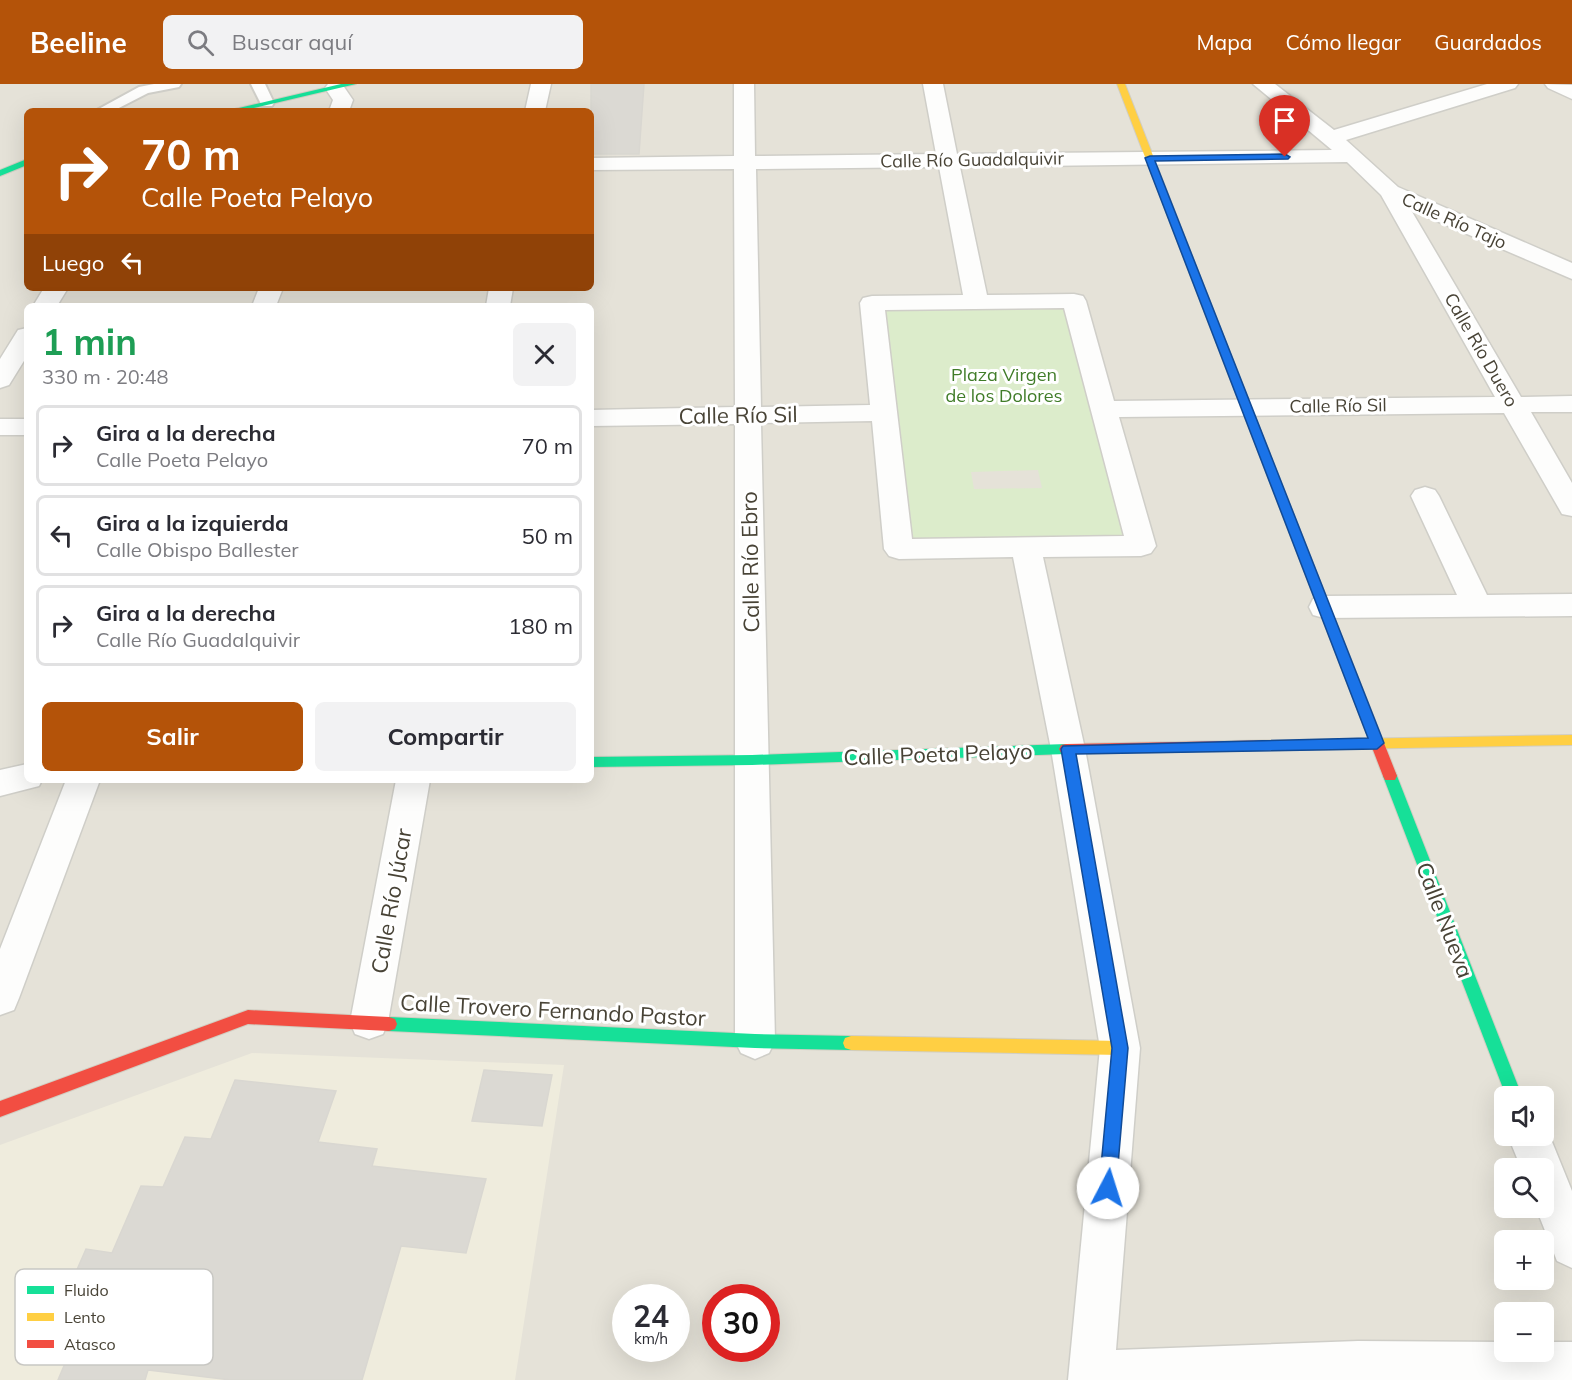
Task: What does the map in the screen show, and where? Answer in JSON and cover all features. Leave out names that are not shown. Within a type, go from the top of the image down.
[{"type":"street","points":[[536,108],[541,84]]},
{"type":"street","name":"Calle Río Ebro","points":[[744,84],[755,1041]]},
{"type":"street","points":[[933,84],[976,302]]},
{"type":"street","name":"Calle Nueva","points":[[1120,84],[1510,1086]]},
{"type":"street","name":"Calle Río Tajo","points":[[1263,84],[1353,156],[1390,192],[1572,272]]},
{"type":"street","points":[[1330,138],[1508,84]]},
{"type":"street","points":[[1555,84],[1572,93]]},
{"type":"street","points":[[244,108],[343,86],[343,100],[340,108]]},
{"type":"street","name":"Calle Río Guadalquivir","points":[[594,164],[1353,156]]},
{"type":"street","points":[[0,173],[24,163]]},
{"type":"street","name":"Calle Río Duero","points":[[1390,192],[1572,507]]},
{"type":"street","points":[[1074,300],[1104,409],[1142,546],[899,549],[872,303],[1074,300]]},
{"type":"street","points":[[0,380],[24,340]]},
{"type":"street","name":"Calle Río Sil","points":[[1104,409],[1572,404]]},
{"type":"street","name":"Calle Río Sil","points":[[594,418],[884,413]]},
{"type":"street","points":[[0,427],[24,427]]},
{"type":"street","points":[[1425,496],[1478,606]]},
{"type":"street","points":[[1026,547],[1068,749],[1120,1048],[1091,1377],[1358,1364],[1572,1365]]},
{"type":"street","points":[[1324,607],[1572,605]]},
{"type":"street","name":"Calle Poeta Pelayo","points":[[594,762],[752,760],[1068,749],[1572,740]]},
{"type":"street","points":[[0,783],[24,778]]},
{"type":"street","points":[[0,998],[82,783]]},
{"type":"street","name":"Calle Río Júcar","points":[[369,1022],[412,783]]},
{"type":"street","name":"Calle Trovero Fernando Pastor","points":[[0,1109],[248,1017],[755,1041],[1120,1048]]},
{"type":"street","points":[[1554,1199],[1572,1246]]},
{"type":"lane","points":[[108,108],[144,90],[174,84]]},
{"type":"lane","points":[[258,84],[267,103]]},
{"type":"lane","points":[[139,108],[144,90]]},
{"type":"shaded area","points":[[0,84],[1572,84],[1572,1380],[0,1380]]},
{"type":"shaded area","points":[[252,1053],[564,1065],[515,1380],[0,1380],[0,1145]]},
{"type":"green space","name":"Plaza Virgen de los Dolores","points":[[1074,301],[1141,546],[899,549],[872,303]],"holes":[[[1038,470],[1042,488],[974,489],[971,472]]]},
{"type":"building","points":[[591,84],[644,84],[639,154],[594,154],[594,108],[591,108]]},
{"type":"building","points":[[484,1070],[552,1075],[542,1126],[472,1121]]},
{"type":"building","points":[[235,1080],[336,1091],[318,1142],[377,1149],[372,1166],[486,1179],[466,1253],[401,1246],[362,1380],[231,1380],[148,1370],[145,1380],[58,1380],[64,1365],[213,1365],[213,1269],[77,1269],[86,1249],[112,1253],[141,1186],[163,1187],[185,1137],[211,1139]]},
{"type":"traffic: fast","points":[[244,108],[352,84]]},
{"type":"traffic: fast","points":[[0,173],[24,163]]},
{"type":"traffic: fast","points":[[594,762],[752,760],[1066,749]]},
{"type":"traffic: fast","points":[[1390,776],[1510,1086]]},
{"type":"traffic: fast","points":[[389,1024],[755,1041],[851,1043]]},
{"type":"traffic: slow","points":[[1121,84],[1236,381]]},
{"type":"traffic: slow","points":[[1293,745],[1572,740]]},
{"type":"traffic: slow","points":[[851,1043],[1120,1048]]},
{"type":"traffic: jam","points":[[1236,381],[1390,776]]},
{"type":"traffic: jam","points":[[1066,749],[1293,745]]},
{"type":"traffic: jam","points":[[0,1109],[248,1017],[389,1024]]},
{"type":"route","points":[[1108,1188],[1120,1048],[1068,749],[1377,743],[1150,158],[1285,157]]}]
